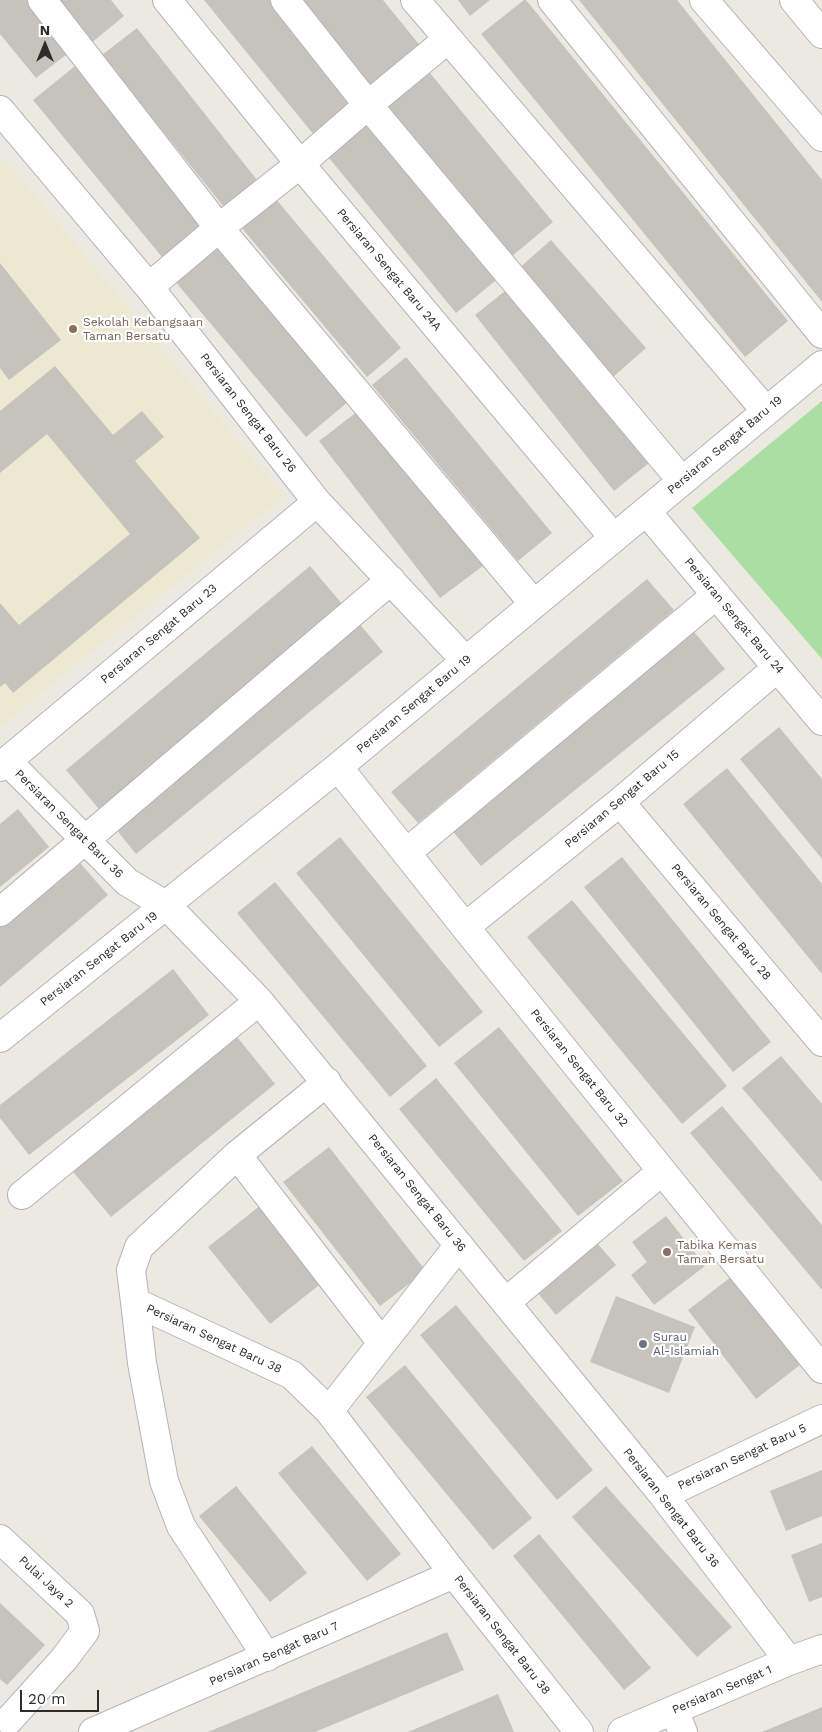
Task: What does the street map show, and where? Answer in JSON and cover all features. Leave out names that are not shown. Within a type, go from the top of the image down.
[{"type":"street","points":[[42,0],[219,228],[534,604]]},
{"type":"street","name":"Persiaran Sengat Baru 24A","points":[[167,0],[300,164],[614,538]]},
{"type":"street","points":[[284,0],[368,104],[682,481]]},
{"type":"street","points":[[415,0],[766,411]]},
{"type":"street","points":[[552,0],[822,334]]},
{"type":"street","points":[[704,0],[822,137]]},
{"type":"street","points":[[794,0],[822,34]]},
{"type":"street","points":[[149,287],[219,228],[300,164],[368,104],[448,39]]},
{"type":"street","name":"Persiaran Sengat Baru 26","points":[[0,110],[149,287],[317,502],[466,661]]},
{"type":"street","name":"Persiaran Sengat Baru 19","points":[[0,1038],[338,767],[822,365]]},
{"type":"street","name":"Persiaran Sengat Baru 23","points":[[4,764],[317,502]]},
{"type":"street","name":"Persiaran Sengat Baru 24","points":[[646,511],[822,721]]},
{"type":"street","points":[[0,912],[391,580]]},
{"type":"street","points":[[406,853],[716,594]]},
{"type":"street","name":"Persiaran Sengat Baru 15","points":[[465,927],[620,802],[777,668]]},
{"type":"street","name":"Persiaran Sengat Baru 36","points":[[4,764],[127,882],[167,906],[260,1001],[663,1495],[790,1661]]},
{"type":"street","name":"Persiaran Sengat Baru 32","points":[[338,767],[822,1368]]},
{"type":"street","name":"Persiaran Sengat Baru 28","points":[[620,802],[822,1042]]},
{"type":"street","points":[[22,1195],[260,1001]]},
{"type":"street","name":"Persiaran Sengat Baru 38","points":[[327,1082],[238,1155],[139,1247],[130,1270],[135,1302],[292,1375],[329,1411],[454,1574],[579,1732]]},
{"type":"street","points":[[238,1155],[382,1343]]},
{"type":"street","points":[[506,1302],[662,1171]]},
{"type":"street","points":[[329,1411],[459,1246]]},
{"type":"street","points":[[135,1302],[142,1364],[164,1481],[181,1526],[267,1657]]},
{"type":"street","name":"Persiaran Sengat Baru 5","points":[[663,1495],[822,1419]]},
{"type":"street","name":"Pulai Jaya 2","points":[[0,1539],[80,1614],[85,1631],[64,1659],[7,1722]]},
{"type":"street","name":"Persiaran Sengat Baru 7","points":[[93,1732],[454,1574]]},
{"type":"street","name":"Persiaran Sengat 1","points":[[622,1732],[679,1721],[790,1661],[822,1649]]},
{"type":"shaded area","name":"Sekolah Kebangsaan Taman Bersatu","points":[[5,159],[283,496],[0,726],[0,163]]},
{"type":"green space","points":[[822,401],[822,659],[692,508]]},
{"type":"building","points":[[0,0],[29,0],[71,51],[36,78],[0,34]]},
{"type":"building","points":[[55,0],[111,0],[124,16],[90,44]]},
{"type":"building","points":[[204,0],[274,0],[356,101],[314,135]]},
{"type":"building","points":[[297,0],[383,0],[422,48],[372,89]]},
{"type":"building","points":[[458,0],[490,0],[470,16]]},
{"type":"building","points":[[526,0],[788,321],[745,357],[481,34]]},
{"type":"building","points":[[579,0],[677,0],[822,180],[822,302]]},
{"type":"building","points":[[137,28],[257,180],[223,206],[102,55]]},
{"type":"building","points":[[80,62],[209,219],[162,257],[33,100]]},
{"type":"building","points":[[425,67],[553,222],[511,257],[382,102]]},
{"type":"building","points":[[369,117],[500,277],[456,313],[325,153]]},
{"type":"building","points":[[275,198],[401,348],[367,377],[241,227]]},
{"type":"building","points":[[223,239],[355,396],[306,437],[174,280]]},
{"type":"building","points":[[551,240],[646,348],[613,377],[518,269]]},
{"type":"building","points":[[0,263],[61,340],[9,380],[0,368]]},
{"type":"building","points":[[510,287],[649,463],[614,491],[475,315]]},
{"type":"building","points":[[406,357],[552,533],[518,561],[372,385]]},
{"type":"building","points":[[55,366],[113,435],[142,411],[164,437],[135,461],[200,538],[13,693],[5,683],[0,687],[0,603],[19,625],[130,534],[47,434],[0,473],[0,411]]},
{"type":"building","points":[[362,408],[483,566],[440,598],[319,441]]},
{"type":"building","points":[[310,566],[343,605],[99,809],[66,770]]},
{"type":"building","points":[[647,579],[674,610],[418,823],[391,792]]},
{"type":"building","points":[[358,622],[383,652],[136,854],[111,823]]},
{"type":"building","points":[[690,627],[725,669],[481,866],[447,824]]},
{"type":"building","points":[[779,727],[822,779],[822,859],[740,759]]},
{"type":"building","points":[[727,768],[822,884],[822,974],[683,804]]},
{"type":"building","points":[[18,809],[49,847],[0,887],[0,824]]},
{"type":"building","points":[[340,837],[483,1012],[439,1047],[296,873]]},
{"type":"building","points":[[74,856],[108,895],[0,987],[0,919]]},
{"type":"building","points":[[622,857],[771,1042],[733,1072],[584,887]]},
{"type":"building","points":[[275,882],[427,1066],[390,1097],[237,913]]},
{"type":"building","points":[[572,900],[727,1086],[682,1124],[527,937]]},
{"type":"building","points":[[173,969],[209,1015],[29,1155],[0,1118],[0,1105]]},
{"type":"building","points":[[499,1027],[623,1181],[578,1216],[454,1063]]},
{"type":"building","points":[[234,1033],[275,1084],[111,1217],[69,1167]]},
{"type":"building","points":[[781,1056],[822,1104],[822,1182],[742,1088]]},
{"type":"building","points":[[436,1078],[562,1231],[524,1261],[399,1109]]},
{"type":"building","points":[[722,1106],[822,1225],[822,1290],[690,1133]]},
{"type":"building","points":[[329,1147],[426,1271],[380,1306],[283,1182]]},
{"type":"building","points":[[261,1205],[323,1282],[270,1324],[208,1247]]},
{"type":"building","name":"Tabika Kemas Taman Bersatu","points":[[666,1216],[705,1266],[654,1305],[631,1275],[647,1262],[632,1242]]},
{"type":"building","points":[[590,1235],[616,1265],[556,1315],[531,1285]]},
{"type":"building","points":[[731,1277],[800,1365],[756,1399],[688,1310]]},
{"type":"building","name":"Surau Al-Islamiah","points":[[616,1296],[695,1327],[669,1393],[590,1362]]},
{"type":"building","points":[[456,1305],[593,1470],[557,1500],[420,1335]]},
{"type":"building","points":[[405,1365],[532,1518],[493,1550],[366,1397]]},
{"type":"building","points":[[312,1446],[401,1554],[367,1581],[278,1473]]},
{"type":"building","points":[[822,1470],[822,1516],[786,1531],[770,1491]]},
{"type":"building","points":[[236,1486],[307,1573],[270,1602],[199,1516]]},
{"type":"building","points":[[606,1486],[732,1627],[697,1657],[572,1517]]},
{"type":"building","points":[[539,1534],[651,1668],[624,1690],[513,1556]]},
{"type":"building","points":[[822,1543],[822,1597],[809,1602],[791,1555]]},
{"type":"building","points":[[0,1603],[45,1645],[7,1685],[0,1679]]},
{"type":"building","points":[[447,1632],[464,1670],[315,1732],[208,1732]]},
{"type":"building","points":[[498,1694],[514,1732],[408,1732]]},
{"type":"building","points":[[822,1707],[822,1732],[762,1732]]},
{"type":"place","name":"Sekolah Kebangsaan Taman Bersatu","points":[[73,329]]},
{"type":"place","name":"Tabika Kemas Taman Bersatu","points":[[667,1252]]},
{"type":"place","name":"Surau Al-Islamiah","points":[[643,1344]]}]
